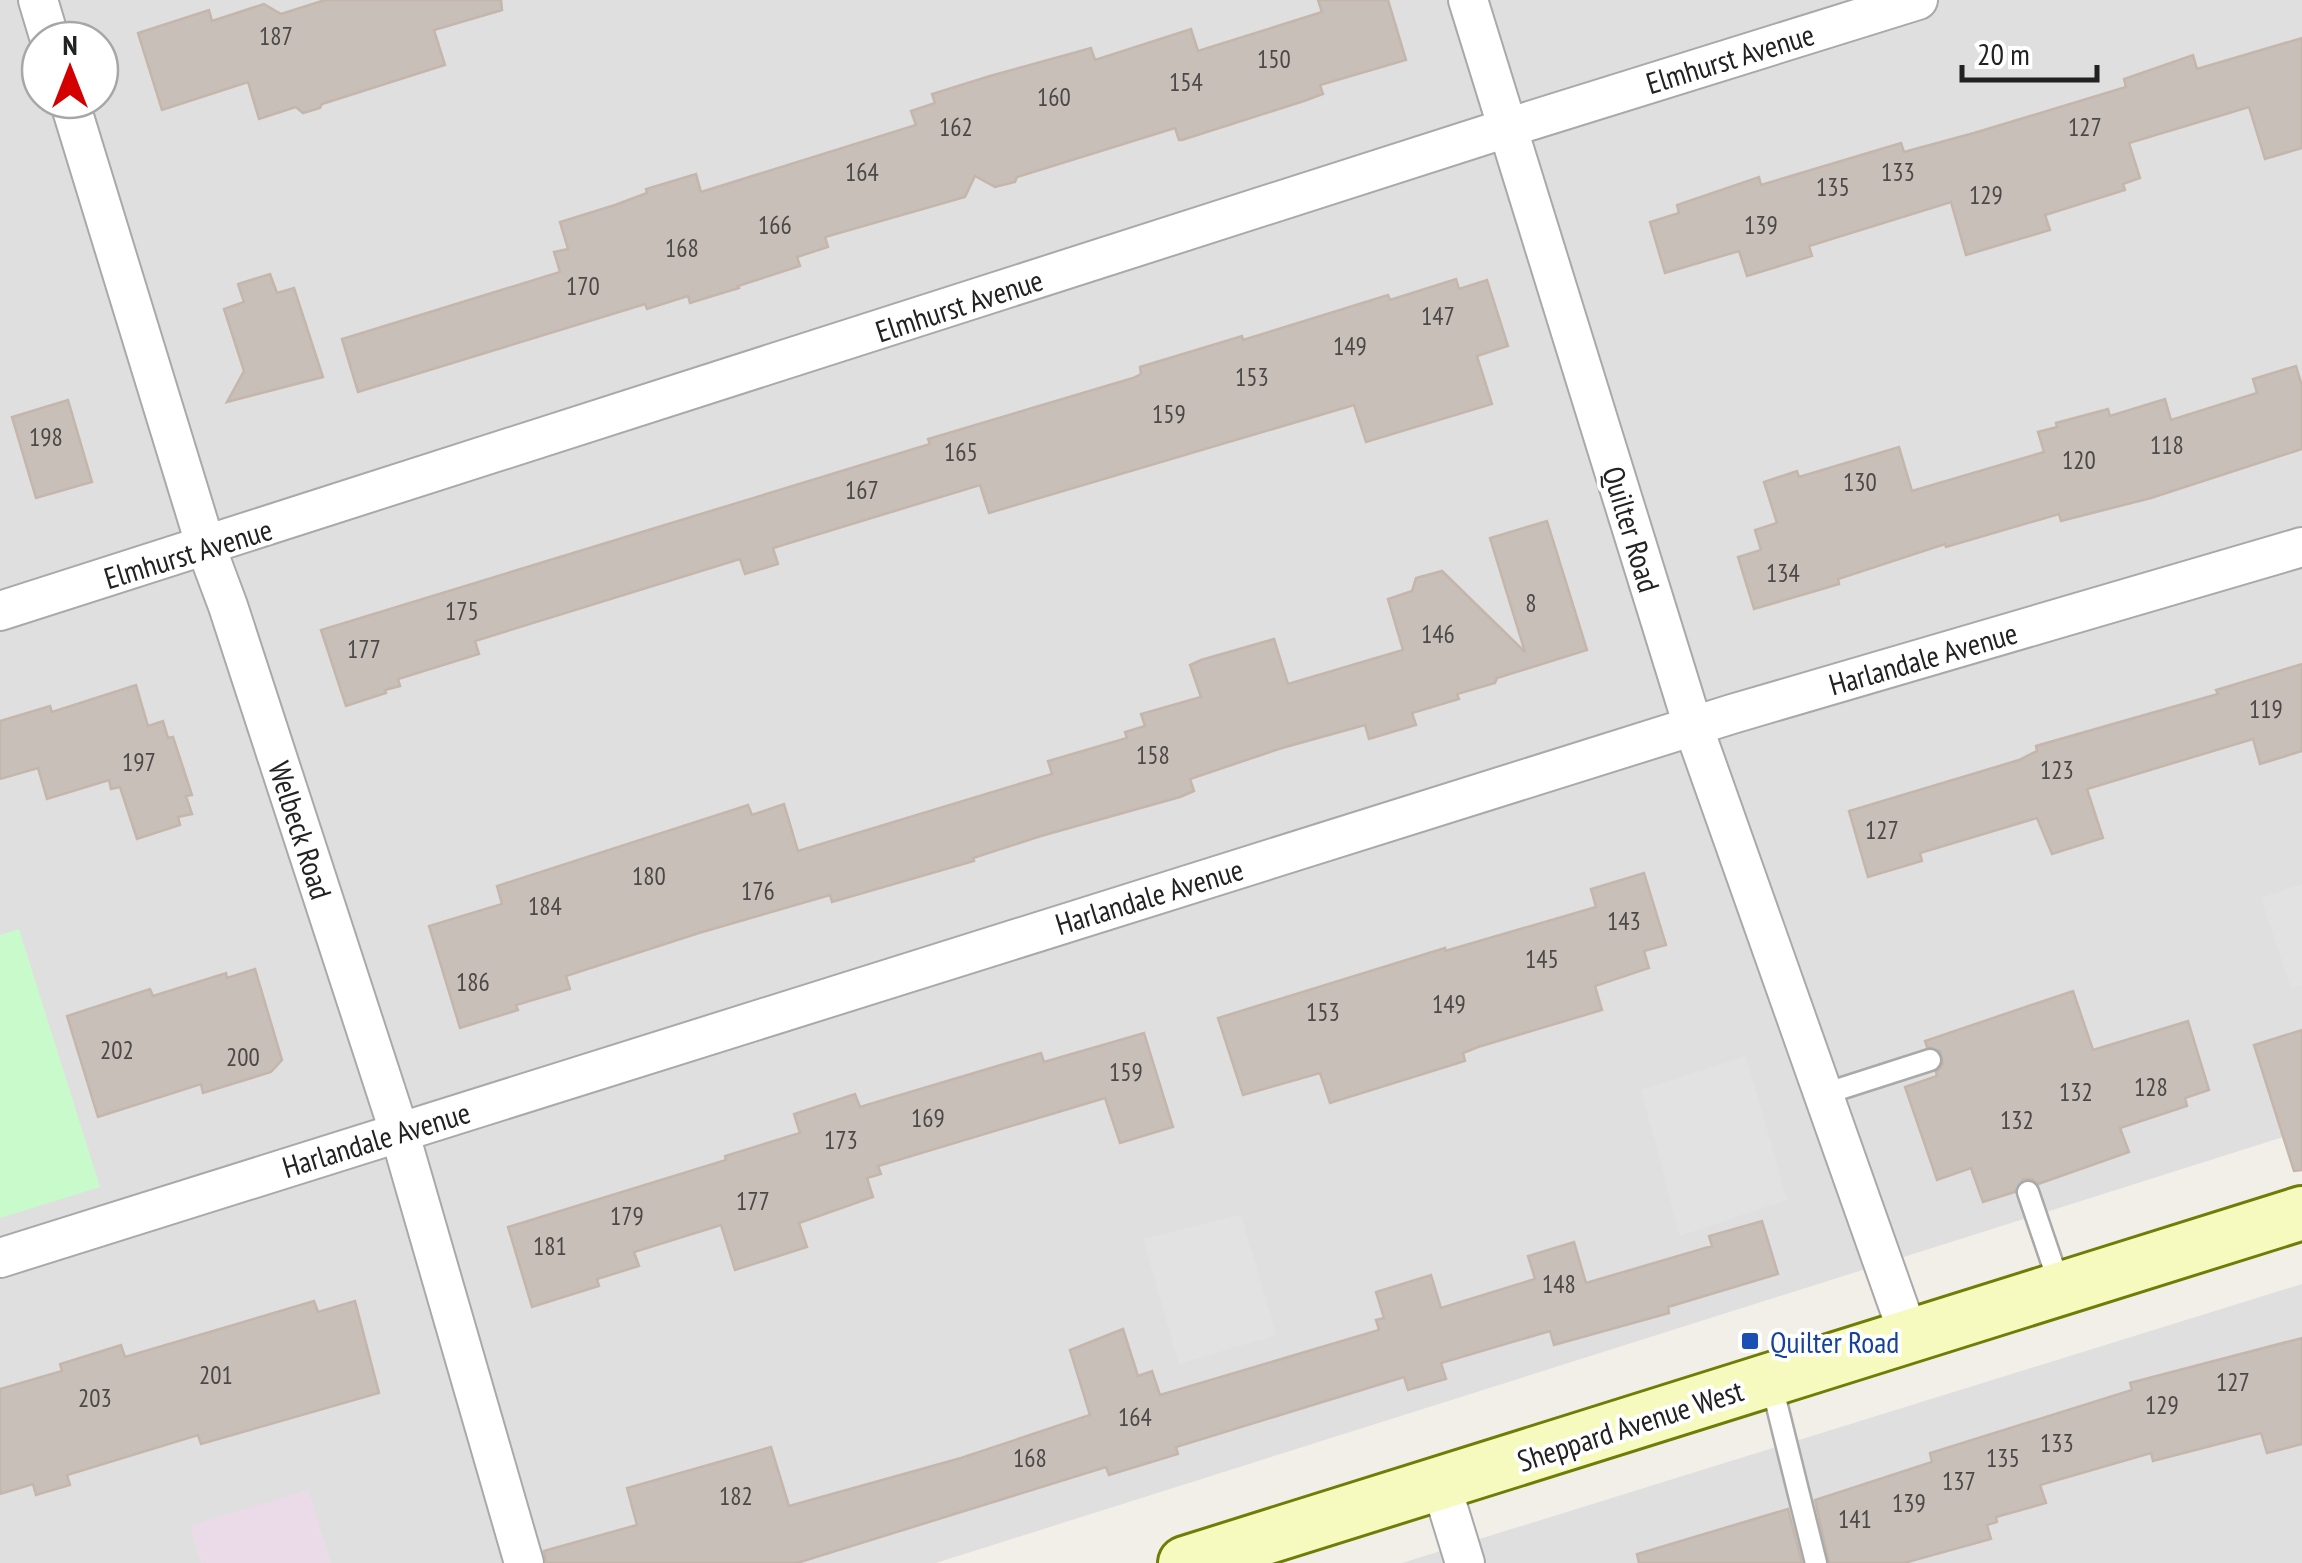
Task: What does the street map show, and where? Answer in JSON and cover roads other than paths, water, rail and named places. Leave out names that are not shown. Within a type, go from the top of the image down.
[{"type":"main road","name":"Sheppard Avenue West","points":[[1185,1563],[1261,1552],[1441,1485],[2302,1213]]},
{"type":"street","name":"Quilter Road","points":[[1468,0],[1693,726],[1909,1336]]},
{"type":"street","name":"Elmhurst Avenue","points":[[0,611],[1918,0]]},
{"type":"street","name":"Welbeck Road","points":[[75,120],[206,548],[399,1131],[524,1563]]},
{"type":"street","name":"Harlandale Avenue","points":[[0,1258],[1693,726],[2302,546]]},
{"type":"street","points":[[1441,1485],[1465,1563]]},
{"type":"lane","points":[[1824,1094],[1930,1060]]},
{"type":"lane","points":[[2028,1192],[2061,1289]]},
{"type":"lane","points":[[1771,1380],[1816,1563]]},
{"type":"place","name":"Quilter Road","points":[[1750,1341]]}]
